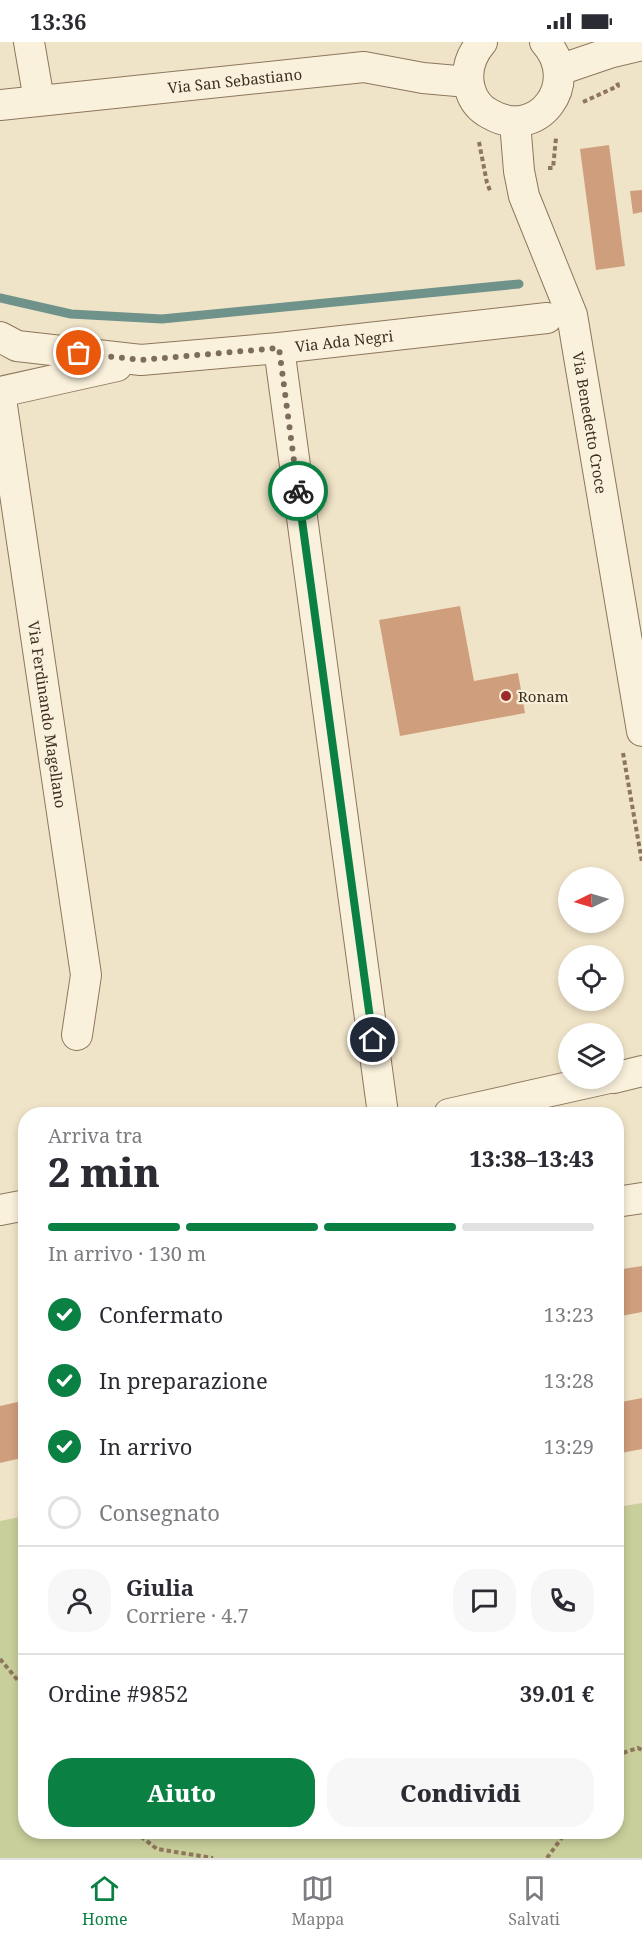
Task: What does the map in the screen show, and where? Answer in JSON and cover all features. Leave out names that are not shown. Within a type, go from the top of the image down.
[{"type":"street","points":[[29,42],[39,100]]},
{"type":"street","points":[[482,42],[473,54],[468,67],[468,82],[473,98],[484,111],[498,119],[515,122],[530,119],[543,111],[553,100],[559,86],[559,70],[555,56],[545,42]]},
{"type":"street","points":[[559,70],[609,53],[642,45]]},
{"type":"street","name":"Via San Sebastiano","points":[[0,105],[364,67],[423,78],[468,82]]},
{"type":"street","name":"Via Benedetto Croce","points":[[515,122],[519,171],[524,196],[572,315],[642,731]]},
{"type":"street","name":"Via Ada Negri","points":[[0,337],[17,346],[141,360],[279,348],[547,318]]},
{"type":"street","points":[[279,348],[382,1107]]},
{"type":"street","points":[[0,392],[141,360]]},
{"type":"street","name":"Via Ferdinando Magellano","points":[[0,392],[86,975],[77,1035]]},
{"type":"street","points":[[624,1075],[642,1071]]},
{"type":"street","points":[[480,1107],[562,1089]]},
{"type":"street","points":[[624,1201],[642,1198]]},
{"type":"street","points":[[0,1210],[18,1207]]},
{"type":"path","points":[[478,137],[487,183],[495,203]]},
{"type":"path","points":[[0,1659],[18,1680]]},
{"type":"path","points":[[624,1752],[638,1748],[642,1750]]},
{"type":"path","points":[[144,1839],[157,1849],[213,1858]]},
{"type":"path","points":[[547,1858],[561,1839]]},
{"type":"green space","points":[[642,1503],[642,1858],[0,1858],[0,1521],[18,1517],[18,1839],[624,1839],[624,1506]]},
{"type":"building","points":[[609,145],[625,266],[596,270],[580,149]]},
{"type":"building","points":[[642,190],[642,212],[633,214],[630,191]]},
{"type":"building","points":[[460,606],[474,681],[518,673],[525,713],[400,736],[379,620]]},
{"type":"building","points":[[642,1266],[642,1312],[624,1315],[624,1269]]},
{"type":"building","points":[[642,1398],[642,1449],[624,1452],[624,1401]]},
{"type":"building","points":[[18,1402],[18,1459],[0,1463],[0,1406]]},
{"type":"waterway","points":[[0,298],[71,314],[162,319],[519,284]]},
{"type":"way so far","points":[[79,353],[141,360],[279,348],[298,491]]},
{"type":"place","name":"Ronam","points":[[506,696]]},
{"type":"route","points":[[298,491],[373,1040]]}]
